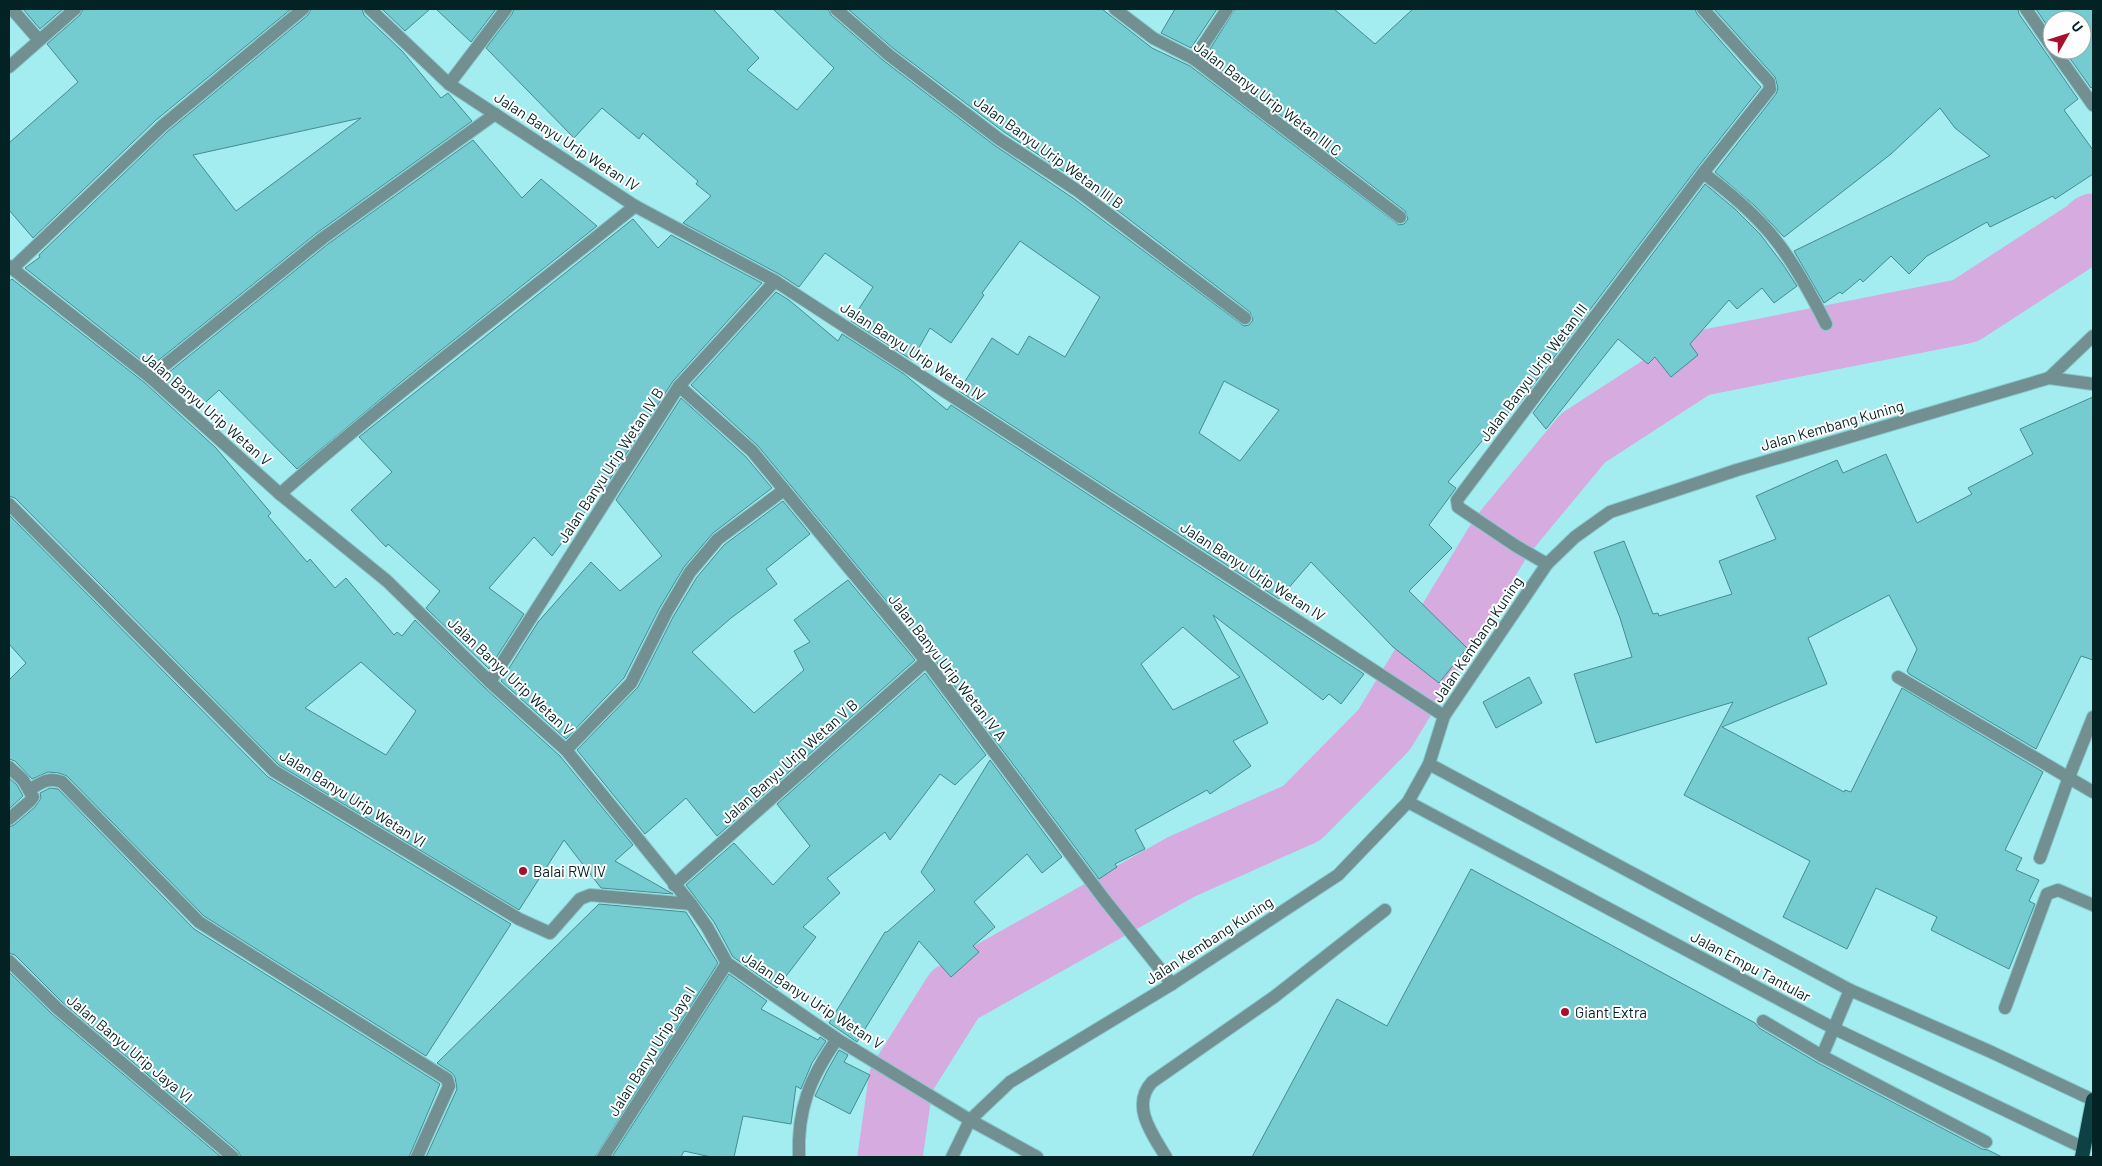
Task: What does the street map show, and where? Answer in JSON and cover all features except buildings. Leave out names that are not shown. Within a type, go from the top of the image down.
[{"type":"highway","points":[[2083,1153],[2093,1100]]},
{"type":"street","points":[[12,9],[39,40]]},
{"type":"street","points":[[9,67],[75,9]]},
{"type":"street","points":[[10,268],[162,126],[303,9]]},
{"type":"street","name":"Jalan Banyu Urip Wetan IV","points":[[370,9],[450,84],[635,206],[775,280],[1444,716]]},
{"type":"street","points":[[450,84],[506,9]]},
{"type":"street","name":"Jalan Banyu Urip Wetan III B","points":[[836,9],[889,55],[999,139],[1078,191],[1245,318]]},
{"type":"street","name":"Jalan Banyu Urip Wetan III C","points":[[1115,9],[1153,38],[1194,59],[1400,216]]},
{"type":"street","points":[[1194,59],[1227,9]]},
{"type":"street","name":"Jalan Banyu Urip Wetan III","points":[[1548,564],[1516,546],[1458,507],[1457,500],[1703,173],[1771,86],[1703,9]]},
{"type":"street","points":[[2026,9],[2042,32]]},
{"type":"street","points":[[2061,60],[2093,105]]},
{"type":"street","points":[[150,377],[323,238],[496,114]]},
{"type":"street","points":[[1703,173],[1738,200],[1774,238],[1804,281],[1826,324]]},
{"type":"street","points":[[280,494],[402,390],[545,279],[635,206]]},
{"type":"street","name":"Jalan Banyu Urip Wetan V","points":[[10,268],[150,377],[280,494],[386,581],[490,682],[566,750],[691,904],[727,962],[838,1039],[970,1120],[1037,1157]]},
{"type":"street","name":"Jalan Banyu Urip Wetan IV B","points":[[490,682],[679,386],[775,280]]},
{"type":"street","name":"Jalan Kembang Kuning","points":[[2048,378],[2093,336]]},
{"type":"street","name":"Jalan Kembang Kuning","points":[[952,1157],[970,1120],[1010,1082],[1172,984],[1338,875],[1408,802],[1429,764],[1444,716],[1548,564],[1575,537],[1610,512],[1737,470],[2048,378],[2093,384]]},
{"type":"street","name":"Jalan Banyu Urip Wetan IV A","points":[[679,386],[752,451],[926,661],[1104,899],[1172,984]]},
{"type":"street","points":[[566,750],[631,683],[666,613],[690,572],[718,538],[784,490]]},
{"type":"street","name":"Jalan Banyu Urip Wetan VI","points":[[9,504],[274,771],[519,919],[550,933],[580,899],[590,895],[691,904]]},
{"type":"street","name":"Jalan Banyu Urip Wetan V B","points":[[674,885],[926,661]]},
{"type":"street","points":[[1898,677],[2093,792]]},
{"type":"street","points":[[2040,858],[2093,717]]},
{"type":"street","name":"Jalan Empu Tantular","points":[[1429,764],[1850,990],[1989,1051],[2093,1100]]},
{"type":"street","points":[[9,767],[23,780],[32,797],[30,801],[9,819]]},
{"type":"street","points":[[29,790],[52,778],[62,782],[199,922],[447,1079],[449,1086],[417,1157]]},
{"type":"street","name":"Jalan Empu Tantular","points":[[1408,802],[1835,1029],[2083,1153]]},
{"type":"street","points":[[2004,1008],[2048,894],[2058,890],[2093,905]]},
{"type":"street","points":[[1166,1157],[1147,1125],[1142,1106],[1145,1089],[1152,1082],[1274,997],[1385,910]]},
{"type":"street","name":"Jalan Banyu Urip Jaya VI","points":[[9,961],[57,1008],[233,1157]]},
{"type":"street","name":"Jalan Banyu Urip Jaya I","points":[[603,1157],[727,962]]},
{"type":"street","points":[[1822,1056],[1850,990]]},
{"type":"street","points":[[1763,1021],[1822,1056],[1986,1142]]},
{"type":"street","points":[[799,1157],[798,1132],[810,1084],[838,1039]]},
{"type":"waterway","points":[[890,1157],[901,1080],[955,994],[1181,867],[1302,813],[1384,730],[1501,537],[1583,438],[1697,364],[1965,311],[2093,226]]},
{"type":"place","name":"Balai RW IV","points":[[523,871]]},
{"type":"place","name":"Giant Extra","points":[[1565,1012]]}]
